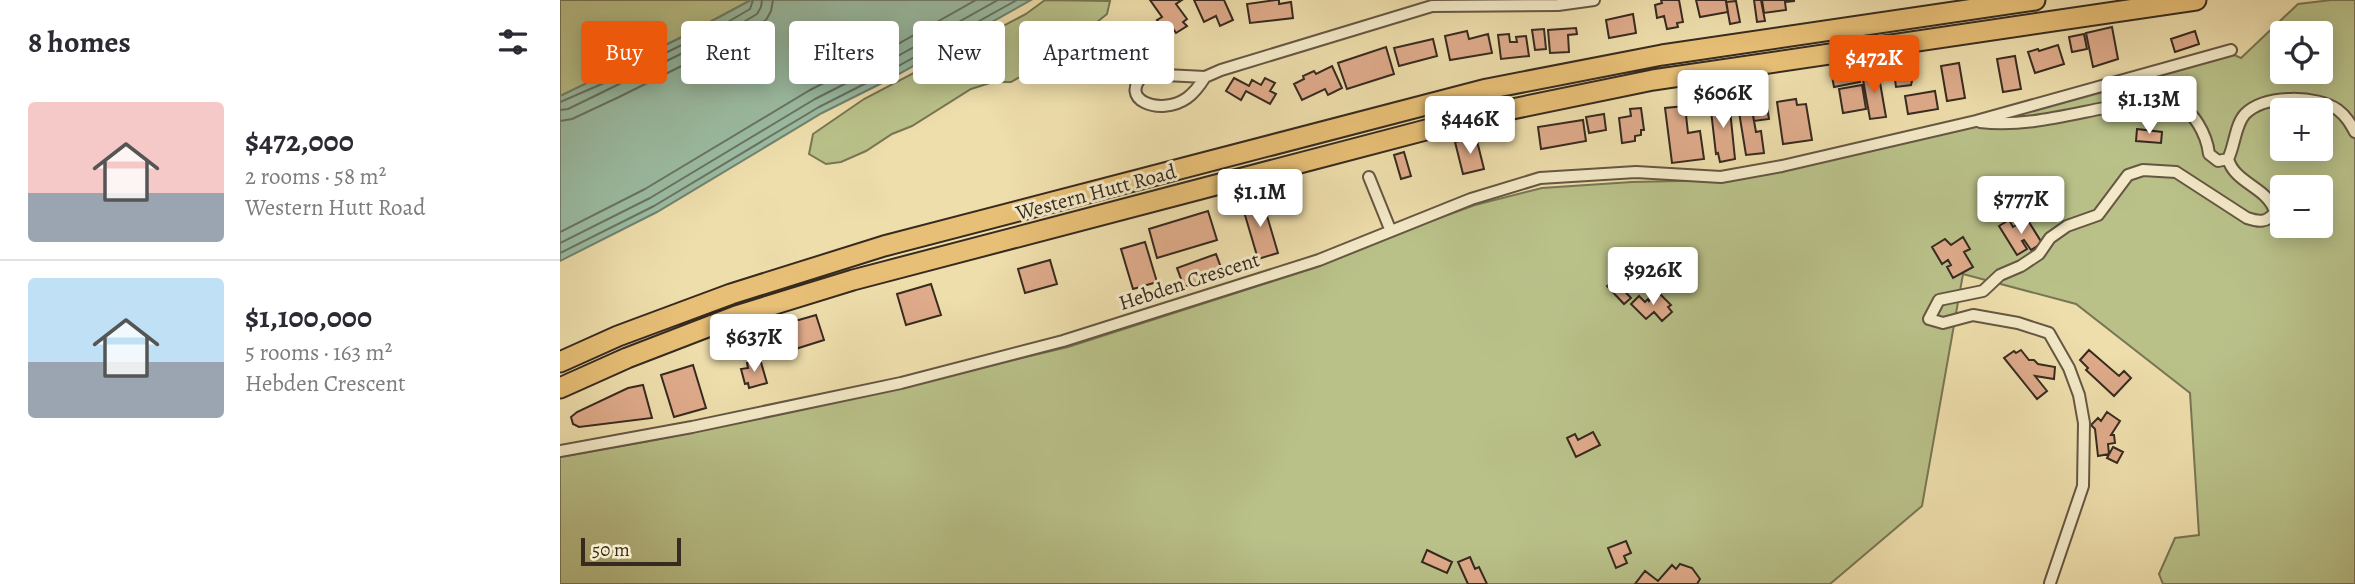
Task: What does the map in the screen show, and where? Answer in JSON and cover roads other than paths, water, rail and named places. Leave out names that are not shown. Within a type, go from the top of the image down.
[{"type":"highway","name":"Western Hutt Road","points":[[560,362],[618,336],[731,293],[884,246],[1487,89],[1662,55],[2035,0]]},
{"type":"highway","name":"Western Hutt Road","points":[[560,388],[627,358],[736,316],[853,280],[1470,118],[1653,79],[2196,0]]},
{"type":"street","points":[[1205,77],[1145,74],[1138,83],[1137,90],[1141,101],[1147,105],[1164,107],[1186,99],[1205,77],[1221,70],[1433,5],[1558,5],[1594,0]]},
{"type":"street","name":"Hebden Crescent","points":[[560,451],[692,427],[901,383],[1063,341],[1319,260],[1390,229],[1471,199],[1540,178],[1636,172],[1721,177],[1782,166],[1976,121],[2231,50]]},
{"type":"street","points":[[1976,121],[1998,124],[2030,122],[2149,99],[2176,103],[2190,113],[2201,129],[2209,154],[2218,161],[2228,159]]},
{"type":"street","points":[[2050,583],[2083,486],[2084,423],[2079,395],[2069,368],[2049,332],[1973,315],[1943,323],[1929,318],[1932,310],[1939,300],[1983,291],[2000,275],[2039,254],[2050,239],[2067,226],[2098,215],[2128,175],[2143,170],[2176,172],[2247,218],[2260,222],[2270,219],[2275,212],[2272,203],[2257,188],[2239,177],[2230,167],[2228,159],[2243,116],[2260,103],[2302,99],[2323,103],[2337,109],[2347,118],[2355,132]]},
{"type":"street","points":[[1369,177],[1390,229]]},
{"type":"water","points":[[751,0],[1031,0],[993,21],[913,21],[913,66],[899,74],[899,21],[789,21],[789,84],[880,84],[822,113],[657,212],[560,261],[560,96],[585,84],[667,84],[667,44],[681,37],[681,84],[775,84],[775,21],[712,21]]}]
